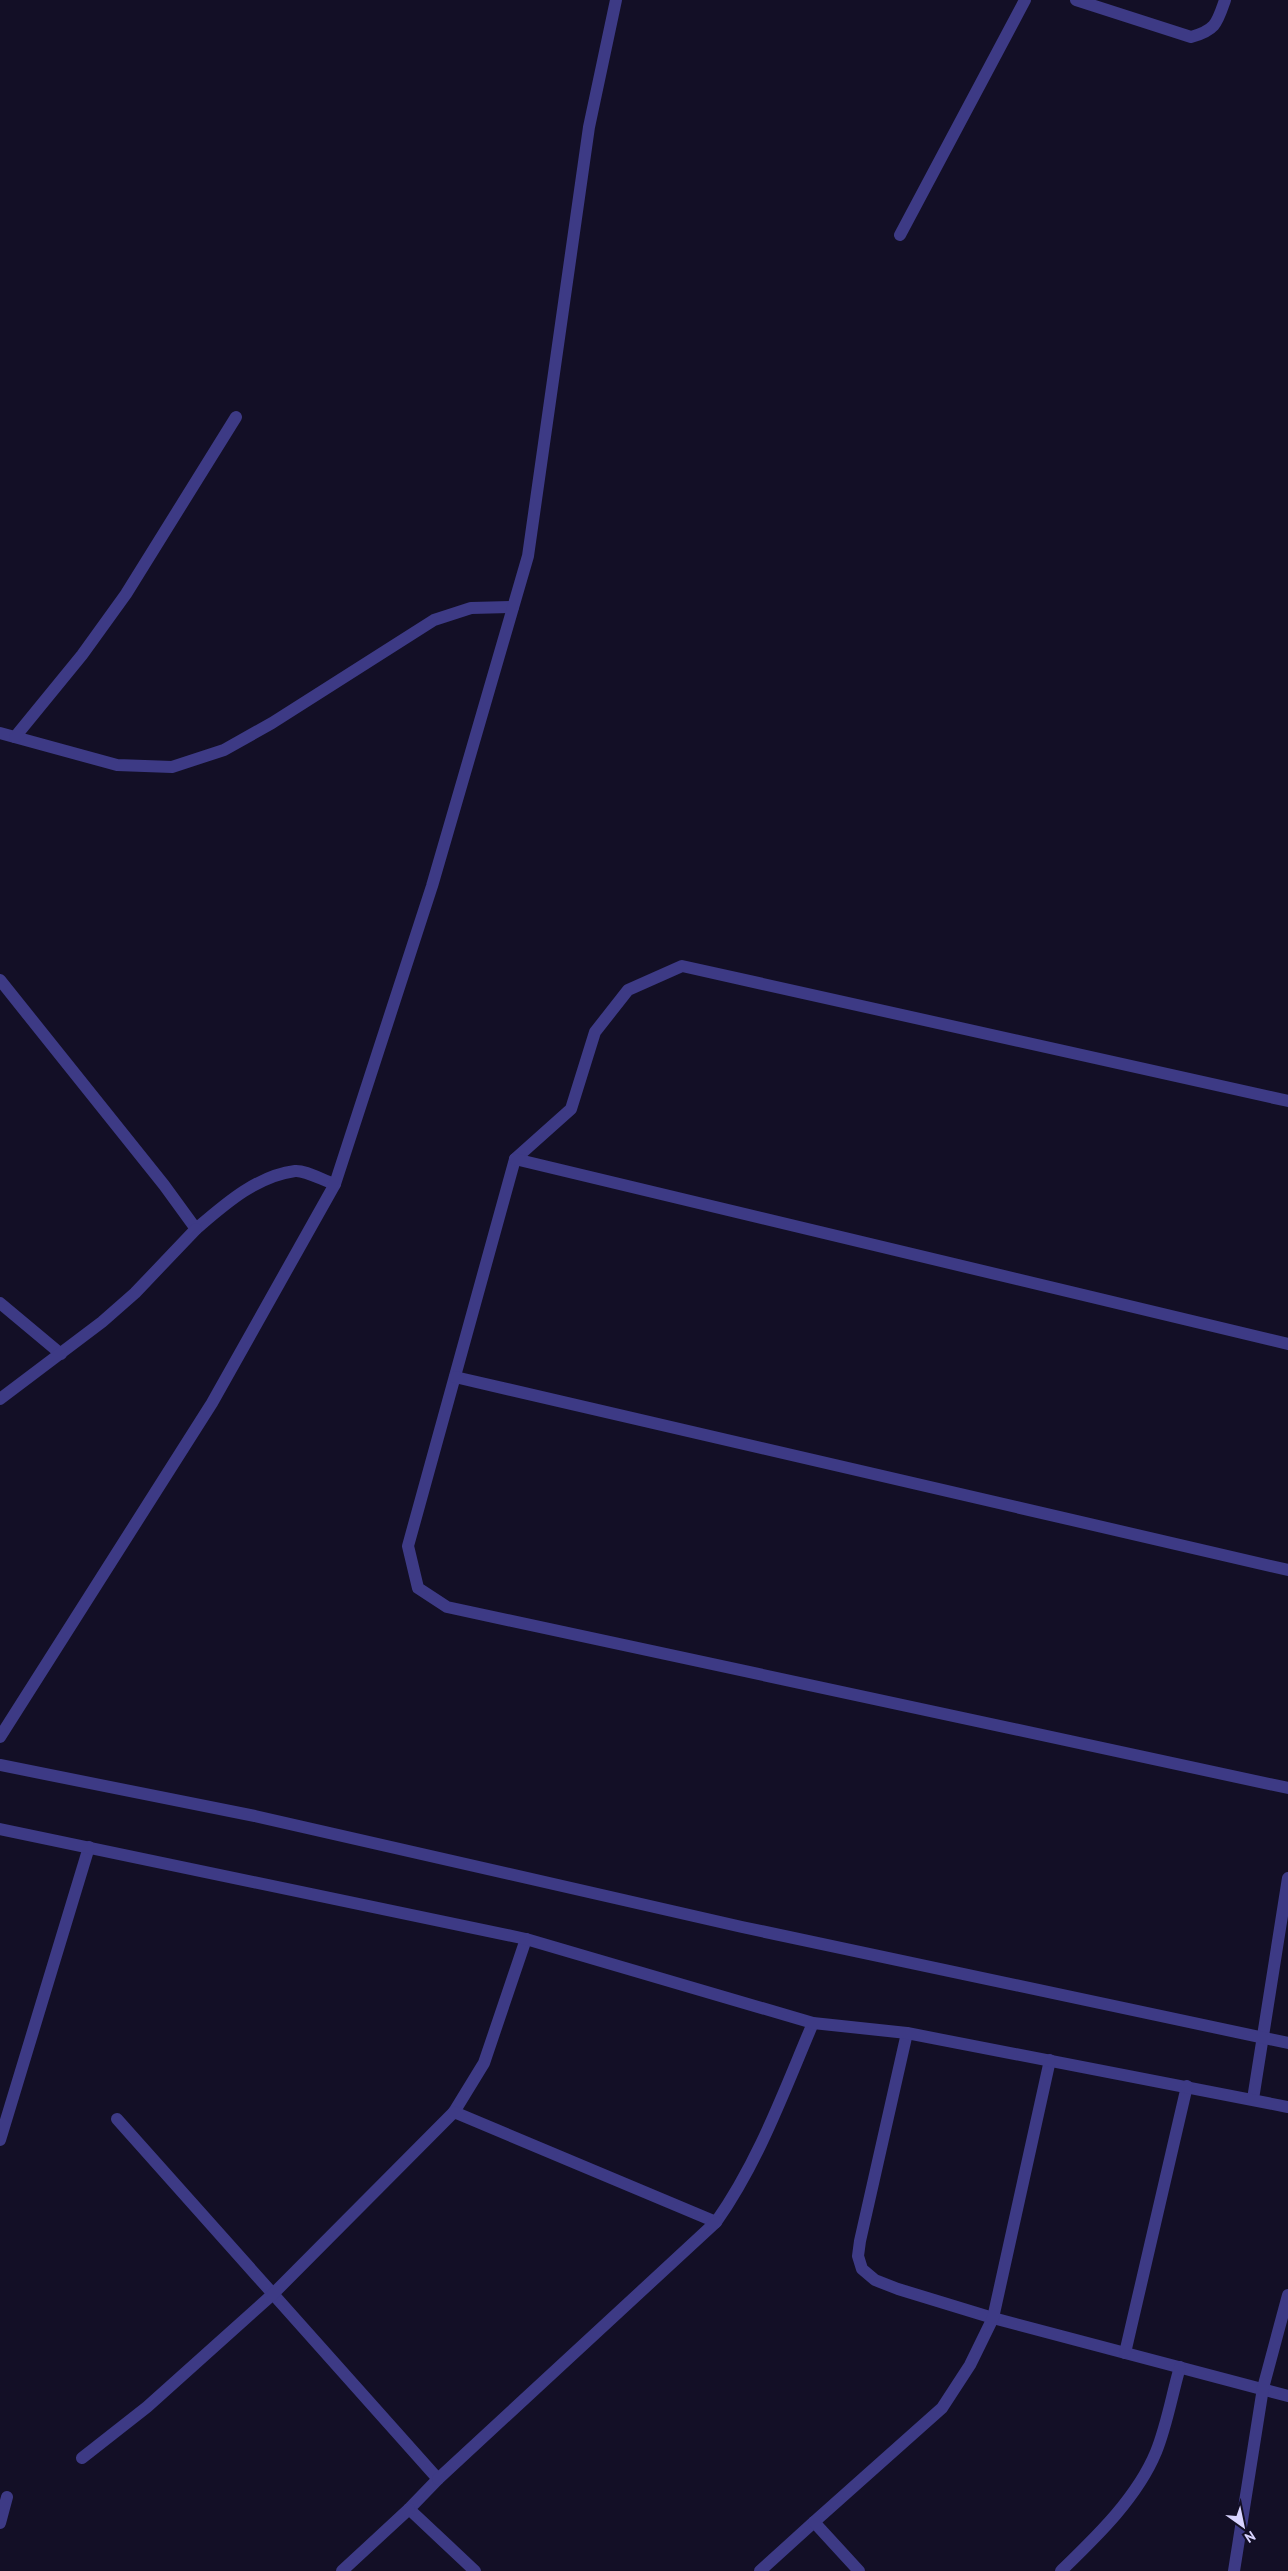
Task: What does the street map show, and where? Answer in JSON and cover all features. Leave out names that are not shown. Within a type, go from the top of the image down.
[{"type":"street","points":[[0,1737],[212,1403],[335,1184],[432,886],[528,556],[589,127],[616,0]]},
{"type":"street","points":[[900,236],[1025,0]]},
{"type":"street","points":[[1076,0],[1191,37],[1204,34],[1216,26],[1225,0]]},
{"type":"street","points":[[15,737],[82,655],[126,594],[236,417]]},
{"type":"street","points":[[0,733],[117,765],[172,767],[224,750],[272,723],[434,620],[471,608],[513,606]]},
{"type":"street","points":[[1288,1101],[682,966],[628,990],[595,1032],[571,1109],[515,1159],[408,1546],[418,1588],[447,1607],[1288,1788]]},
{"type":"street","points":[[0,980],[196,1229]]},
{"type":"street","points":[[515,1159],[1288,1344]]},
{"type":"street","points":[[0,1399],[61,1354],[135,1293],[196,1229],[243,1191],[296,1171],[335,1184]]},
{"type":"street","points":[[0,1303],[61,1354]]},
{"type":"street","points":[[456,1377],[1288,1570]]},
{"type":"street","points":[[0,1765],[255,1816],[742,1927],[1263,2040],[1288,2043]]},
{"type":"street","points":[[0,1829],[526,1939],[813,2023],[907,2033],[1253,2099],[1288,2108]]},
{"type":"street","points":[[0,2140],[89,1847]]},
{"type":"street","points":[[1253,2099],[1288,1878]]},
{"type":"street","points":[[82,2458],[147,2407],[273,2294],[454,2112],[484,2063],[526,1939]]},
{"type":"street","points":[[342,2571],[716,2222],[739,2189],[761,2147],[813,2023]]},
{"type":"street","points":[[907,2033],[858,2256],[862,2269],[875,2280],[993,2318],[1264,2388],[1288,2396]]},
{"type":"street","points":[[760,2571],[942,2408],[970,2365],[993,2318],[1050,2060]]},
{"type":"street","points":[[1125,2352],[1186,2086]]},
{"type":"street","points":[[454,2112],[716,2222]]},
{"type":"street","points":[[117,2119],[438,2480]]},
{"type":"street","points":[[1234,2571],[1264,2388],[1288,2295]]},
{"type":"street","points":[[1061,2571],[1089,2543],[1136,2486],[1156,2452],[1180,2367]]},
{"type":"street","points":[[0,2523],[7,2497]]},
{"type":"street","points":[[409,2509],[475,2571]]},
{"type":"street","points":[[814,2522],[859,2571]]}]
